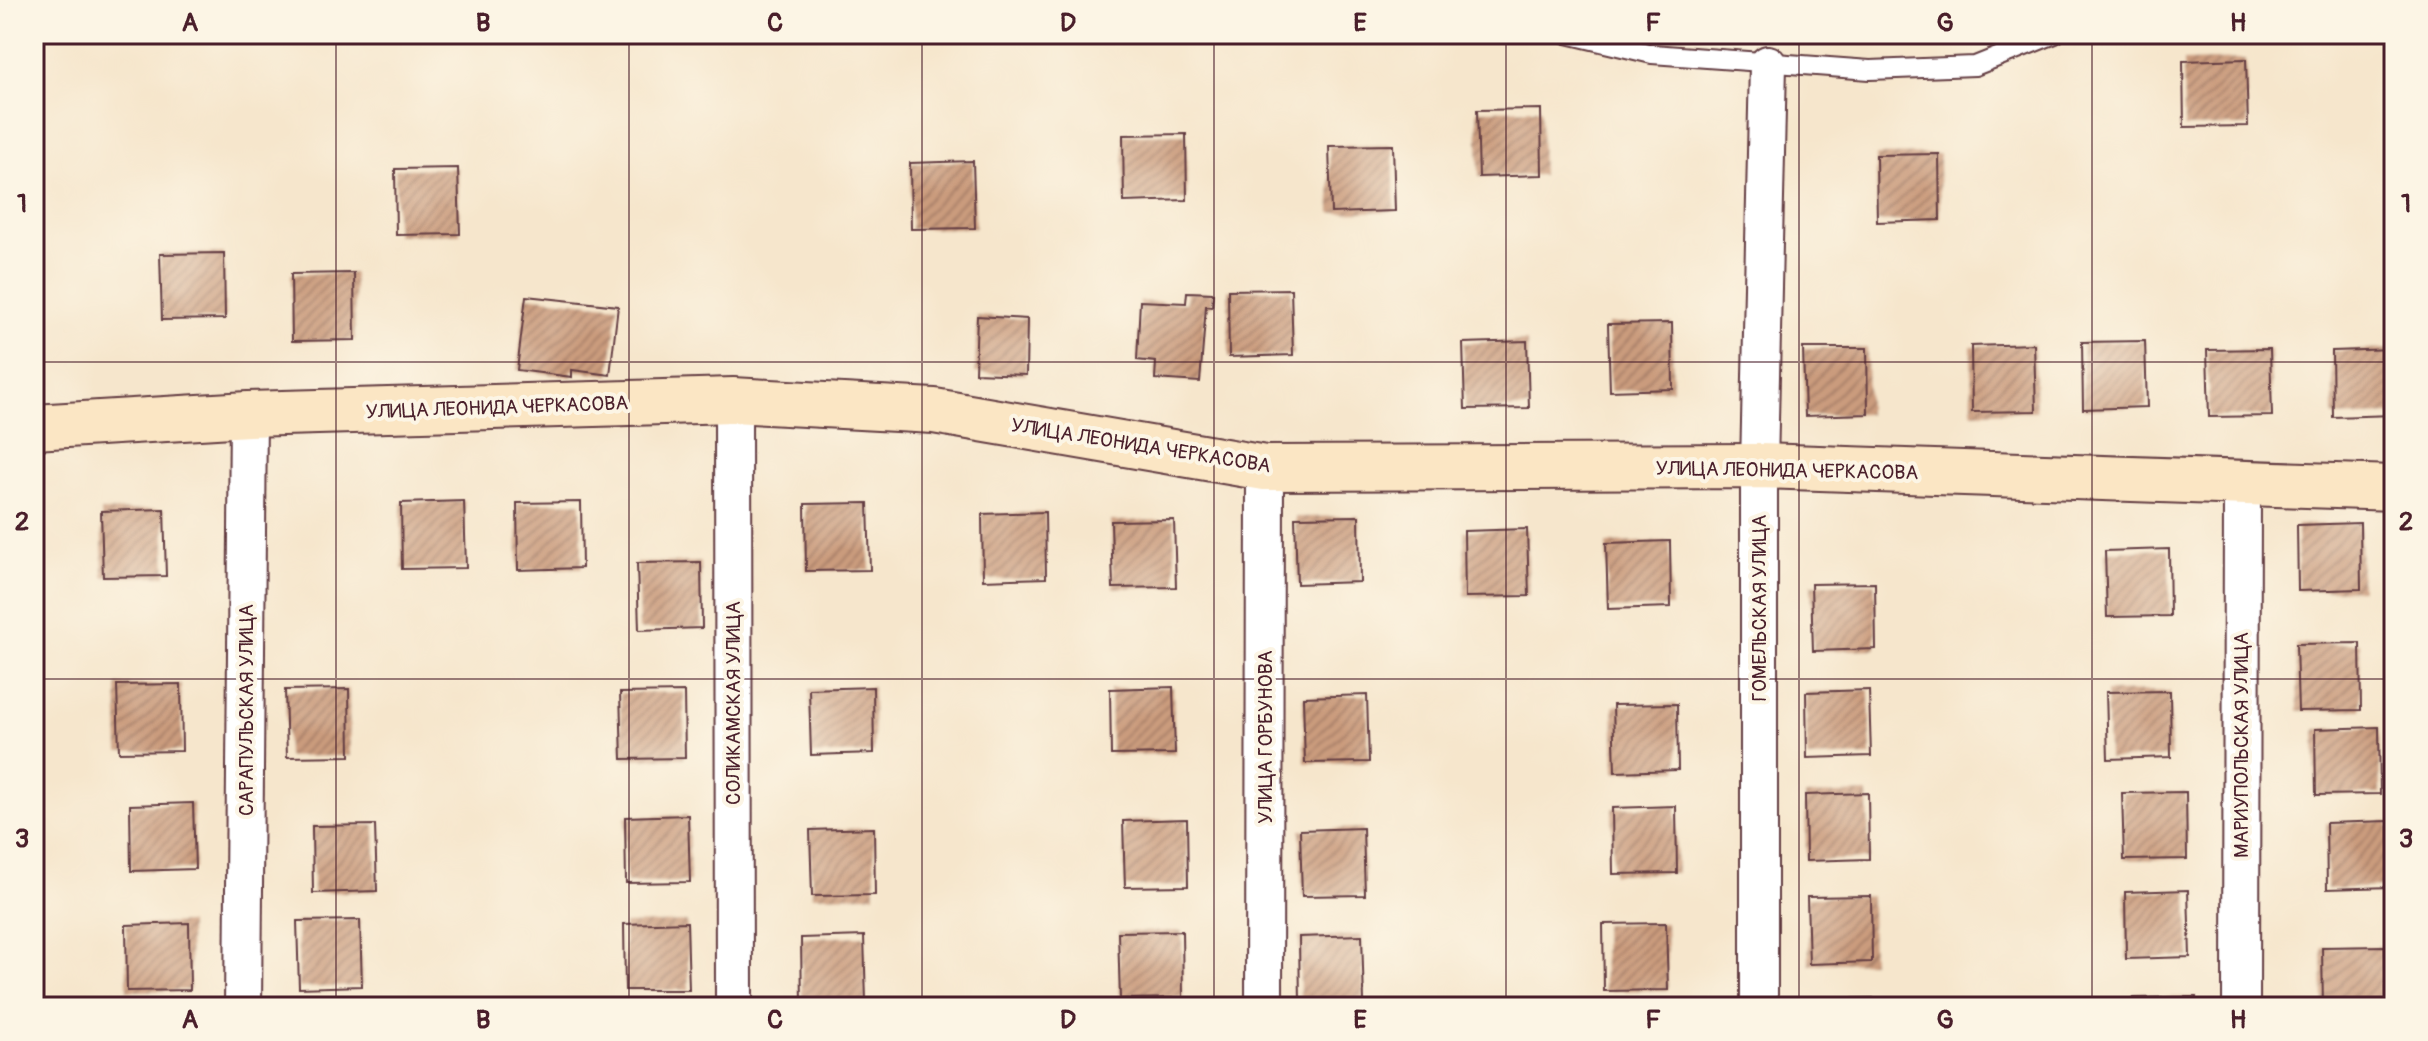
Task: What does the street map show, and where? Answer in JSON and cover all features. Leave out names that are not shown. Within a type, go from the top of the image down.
[{"type":"street","name":"ГОМЕЛЬСКАЯ УЛИЦА","points":[[1759,1007],[1759,466],[1768,64]]},
{"type":"street","name":"УЛИЦА ЛЕОНИДА ЧЕРКАСОВА","points":[[34,427],[248,414],[733,400],[934,411],[1265,468],[1759,466],[2394,488]]},
{"type":"street","name":"СОЛИКАМСКАЯ УЛИЦА","points":[[733,400],[734,1007]]},
{"type":"street","name":"САРАПУЛЬСКАЯ УЛИЦА","points":[[243,1007],[248,414]]},
{"type":"street","name":"УЛИЦА ГОРБУНОВА","points":[[1264,1007],[1265,468]]},
{"type":"street","name":"МАРИУПОЛЬСКАЯ УЛИЦА","points":[[2241,1007],[2242,484]]},
{"type":"lane","points":[[1567,34],[1652,54],[1870,70],[1975,66],[2055,34]]},
{"type":"building","points":[[2246,59],[2248,126],[2184,127],[2183,61]]},
{"type":"building","points":[[1541,109],[1542,175],[1479,177],[1477,110]]},
{"type":"building","points":[[1186,134],[1187,200],[1124,202],[1123,135]]},
{"type":"building","points":[[1393,145],[1395,211],[1331,213],[1329,146]]},
{"type":"building","points":[[1939,154],[1940,220],[1877,222],[1876,155]]},
{"type":"building","points":[[973,161],[975,228],[911,229],[910,163]]},
{"type":"building","points":[[458,168],[460,234],[396,235],[395,169]]},
{"type":"building","points":[[224,253],[225,319],[162,320],[160,254]]},
{"type":"building","points":[[354,273],[355,340],[292,341],[291,274]]},
{"type":"building","points":[[1291,289],[1293,355],[1229,357],[1228,290]]},
{"type":"building","points":[[1187,292],[1213,293],[1212,307],[1206,306],[1200,382],[1155,379],[1156,362],[1137,360],[1140,301],[1186,303]]},
{"type":"building","points":[[526,296],[618,306],[610,375],[572,370],[572,377],[517,370]]},
{"type":"building","points":[[977,316],[1027,319],[1026,375],[975,373]]},
{"type":"building","points":[[1672,323],[1673,389],[1610,391],[1608,324]]},
{"type":"building","points":[[1527,341],[1529,408],[1465,409],[1463,343]]},
{"type":"building","points":[[2145,341],[2147,407],[2083,409],[2082,342]]},
{"type":"building","points":[[2034,344],[2036,411],[1972,412],[1971,346]]},
{"type":"building","points":[[1803,348],[1867,348],[1868,414],[1805,416]]},
{"type":"building","points":[[2270,349],[2272,416],[2209,417],[2207,350]]},
{"type":"building","points":[[2394,349],[2394,415],[2333,417],[2332,351]]},
{"type":"building","points":[[464,501],[466,568],[402,569],[401,503]]},
{"type":"building","points":[[581,502],[582,568],[518,570],[517,503]]},
{"type":"building","points":[[868,503],[870,570],[806,571],[805,504]]},
{"type":"building","points":[[164,509],[166,576],[103,577],[101,511]]},
{"type":"building","points":[[1045,512],[1046,578],[983,580],[982,514]]},
{"type":"building","points":[[1359,516],[1360,582],[1297,584],[1295,517]]},
{"type":"building","points":[[1174,520],[1176,587],[1113,588],[1111,521]]},
{"type":"building","points":[[2360,523],[2361,589],[2298,591],[2297,525]]},
{"type":"building","points":[[1527,529],[1529,596],[1465,597],[1464,531]]},
{"type":"building","points":[[1670,541],[1671,607],[1608,609],[1606,543]]},
{"type":"building","points":[[2169,549],[2170,616],[2107,617],[2105,551]]},
{"type":"building","points":[[701,562],[702,628],[639,630],[637,563]]},
{"type":"building","points":[[1875,583],[1876,649],[1813,651],[1811,584]]},
{"type":"building","points":[[2360,643],[2361,710],[2298,711],[2296,644]]},
{"type":"building","points":[[181,684],[182,751],[119,752],[117,685]]},
{"type":"building","points":[[873,687],[874,753],[811,755],[809,689]]},
{"type":"building","points":[[1173,687],[1175,754],[1111,755],[1110,689]]},
{"type":"building","points":[[349,689],[350,756],[287,757],[285,690]]},
{"type":"building","points":[[1869,690],[1871,756],[1807,758],[1806,692]]},
{"type":"building","points":[[2170,691],[2171,757],[2108,759],[2106,692]]},
{"type":"building","points":[[684,692],[685,758],[622,759],[620,693]]},
{"type":"building","points":[[1367,695],[1369,762],[1305,763],[1303,697]]},
{"type":"building","points":[[1677,704],[1678,770],[1615,772],[1613,705]]},
{"type":"building","points":[[2379,727],[2380,794],[2316,795],[2315,729]]},
{"type":"building","points":[[2186,792],[2187,859],[2124,860],[2122,793]]},
{"type":"building","points":[[1868,793],[1869,859],[1806,861],[1805,795]]},
{"type":"building","points":[[193,803],[195,869],[131,871],[130,805]]},
{"type":"building","points":[[1676,806],[1677,873],[1613,874],[1612,808]]},
{"type":"building","points":[[688,815],[690,882],[626,883],[625,817]]},
{"type":"building","points":[[1187,819],[1188,886],[1125,887],[1123,821]]},
{"type":"building","points":[[2389,821],[2391,887],[2327,889],[2326,823]]},
{"type":"building","points":[[375,825],[377,891],[313,893],[312,826]]},
{"type":"building","points":[[874,828],[875,895],[812,896],[810,830]]},
{"type":"building","points":[[1363,828],[1365,895],[1302,896],[1300,830]]},
{"type":"building","points":[[2188,890],[2190,957],[2126,959],[2125,892]]},
{"type":"building","points":[[1871,896],[1872,962],[1809,964],[1807,897]]},
{"type":"building","points":[[360,920],[362,986],[299,988],[297,921]]},
{"type":"building","points":[[687,922],[689,990],[625,990],[624,924]]},
{"type":"building","points":[[189,923],[190,990],[127,991],[126,925]]},
{"type":"building","points":[[1666,923],[1668,990],[1604,991],[1603,924]]},
{"type":"building","points":[[1182,931],[1183,998],[1120,999],[1118,932]]},
{"type":"building","points":[[1362,935],[1364,1002],[1300,1003],[1299,937]]},
{"type":"building","points":[[864,936],[866,1002],[802,1004],[801,938]]},
{"type":"building","points":[[2385,946],[2387,1007],[2323,1007],[2322,947]]},
{"type":"building","points":[[2196,997],[2196,1007],[2132,1007],[2132,998]]},
{"type":"building","points":[[1873,998],[1874,1007],[1810,1007],[1810,1000]]}]
